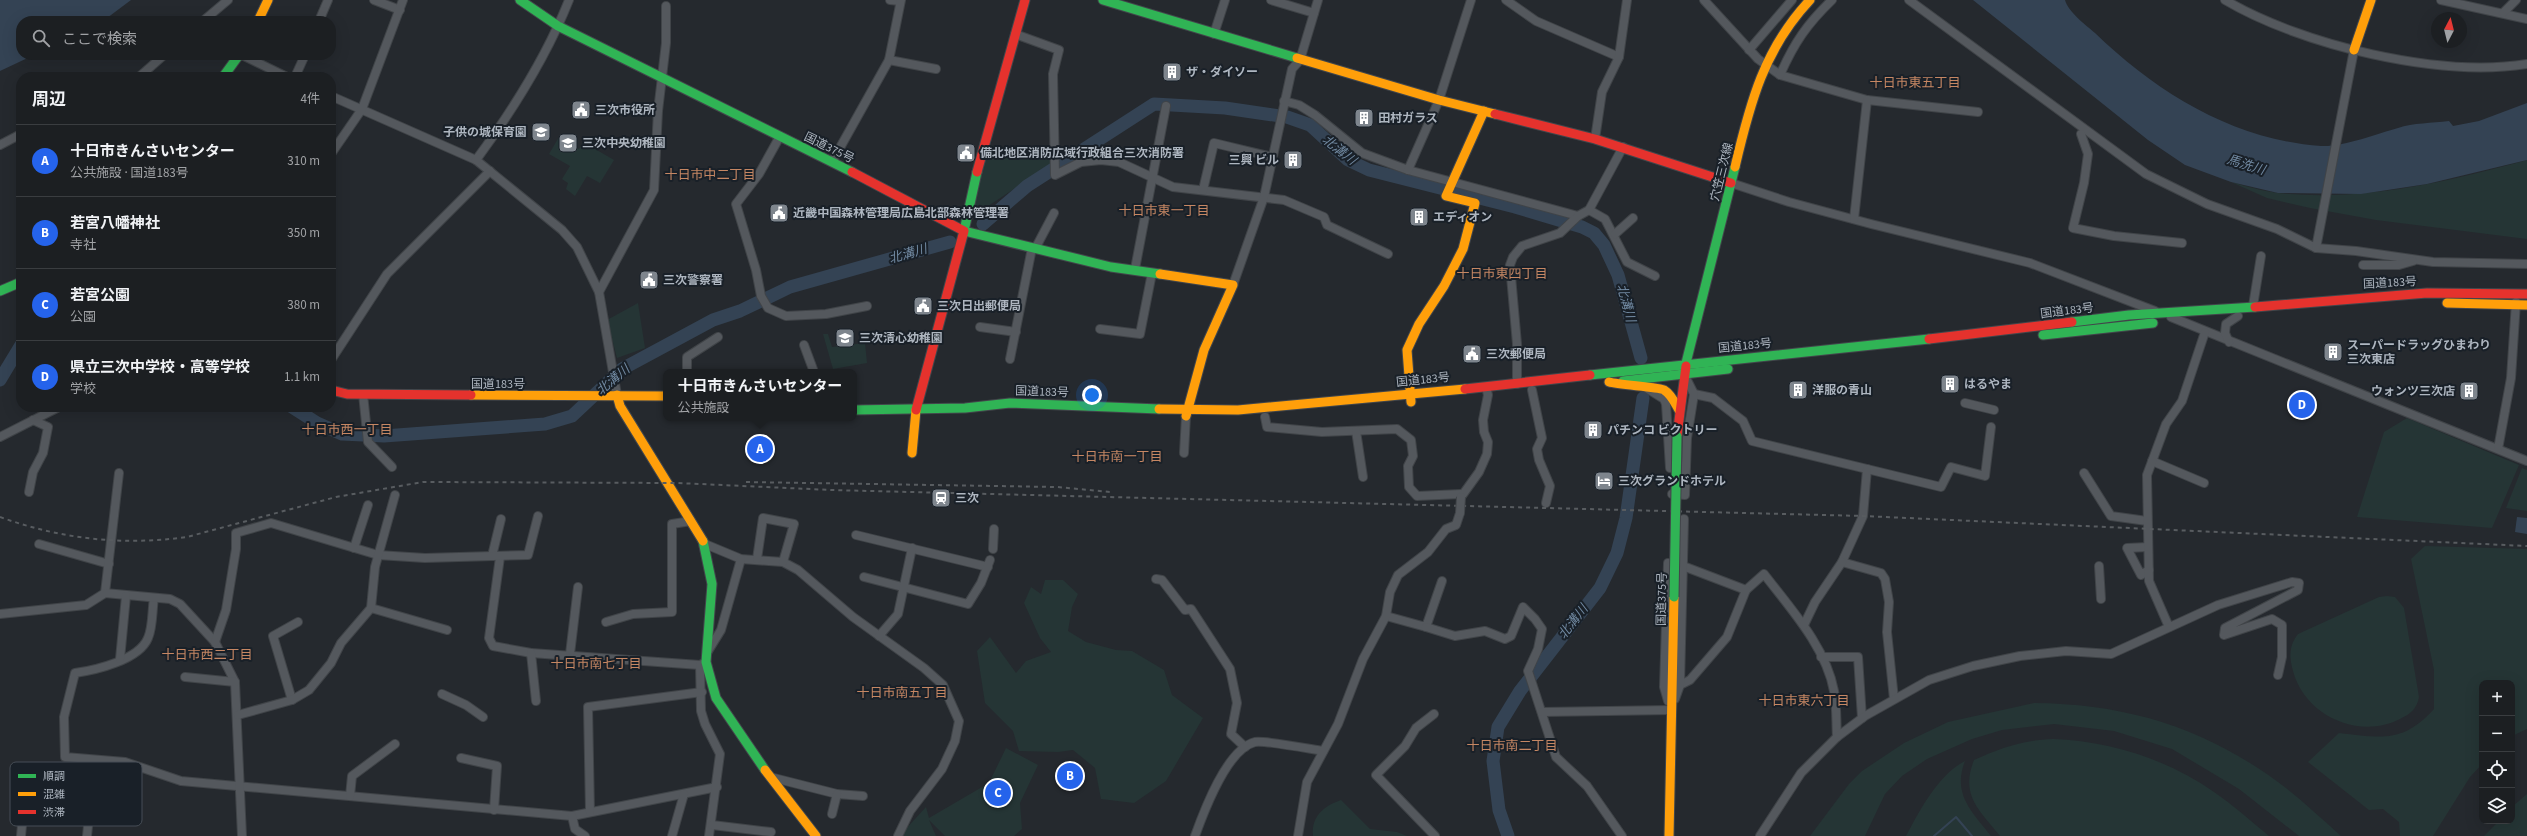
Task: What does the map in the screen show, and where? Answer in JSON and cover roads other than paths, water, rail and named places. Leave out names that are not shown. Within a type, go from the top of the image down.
[{"type":"main road","points":[[260,16],[268,0]]},
{"type":"main road","name":"国道375号","points":[[520,0],[558,26],[613,52],[779,138],[832,162],[964,231],[1111,266],[1233,285]]},
{"type":"main road","points":[[912,454],[916,410],[940,312],[964,231],[985,138],[1025,0]]},
{"type":"main road","points":[[1103,0],[1300,60],[1439,100],[1623,147],[1731,183]]},
{"type":"main road","name":"穴笠三次線","points":[[1686,363],[1695,319],[1756,91],[1765,66],[1778,38],[1810,0]]},
{"type":"main road","points":[[2354,50],[2371,0]]},
{"type":"main road","points":[[227,72],[237,60]]},
{"type":"main road","points":[[1410,398],[1407,350],[1419,324],[1444,286],[1463,249],[1476,203],[1446,196],[1484,111]]},
{"type":"main road","points":[[0,292],[16,284]]},
{"type":"main road","points":[[1186,413],[1204,350],[1233,285]]},
{"type":"main road","name":"国道183号","points":[[1487,391],[1517,384],[1686,363],[1904,342],[2121,316],[2164,315],[2341,298],[2432,294],[2527,294]]},
{"type":"main road","name":"国道183号","points":[[1186,413],[1410,398],[1487,391],[1532,390],[2182,320],[2432,302],[2527,305]]},
{"type":"main road","name":"国道375号","points":[[1669,836],[1678,436],[1679,410],[1686,363]]},
{"type":"main road","points":[[1609,382],[1634,387],[1654,385],[1669,392],[1679,410]]},
{"type":"main road","name":"国道183号","points":[[336,391],[363,394],[663,396]]},
{"type":"main road","points":[[617,395],[620,406],[705,544],[712,584],[705,660],[713,691],[723,711],[770,777],[816,836]]},
{"type":"main road","name":"国道183号","points":[[857,410],[965,408],[1010,403],[1265,417],[1410,398]]},
{"type":"street","points":[[209,16],[228,0]]},
{"type":"street","points":[[322,16],[328,0]]},
{"type":"street","points":[[374,0],[400,10]]},
{"type":"street","points":[[336,147],[362,109],[403,0]]},
{"type":"street","points":[[476,160],[505,122],[545,54],[569,0]]},
{"type":"street","points":[[832,162],[888,60],[900,1],[890,0]]},
{"type":"street","points":[[1214,34],[1225,0]]},
{"type":"street","points":[[1271,0],[1314,13]]},
{"type":"street","points":[[1233,285],[1264,196],[1292,69],[1300,60],[1318,0]]},
{"type":"street","points":[[1408,170],[1439,100],[1471,0]]},
{"type":"street","points":[[1506,0],[1536,21],[1619,57]]},
{"type":"street","points":[[1595,139],[1602,92],[1619,57],[1627,0]]},
{"type":"street","points":[[1704,0],[1765,66],[1780,75],[1867,100],[1978,112]]},
{"type":"street","points":[[1749,50],[1792,0]]},
{"type":"street","points":[[1780,75],[1794,45],[1810,22],[1832,0]]},
{"type":"street","points":[[1909,0],[2146,174],[2207,204],[2278,228],[2316,248],[2356,251],[2433,262],[2527,264]]},
{"type":"street","points":[[2225,0],[2287,31],[2354,50],[2403,60],[2466,66],[2527,64]]},
{"type":"street","points":[[2441,0],[2527,19]]},
{"type":"street","points":[[2504,13],[2516,0]]},
{"type":"street","points":[[599,292],[654,190],[661,78],[666,43],[666,6]]},
{"type":"street","points":[[1015,34],[1059,50],[1053,74],[1056,175],[1080,162],[1101,160],[1119,162],[1173,187],[1264,196],[1284,200],[1324,217],[1327,225],[1388,254]]},
{"type":"street","points":[[2316,248],[2318,231],[2354,50]]},
{"type":"street","points":[[145,72],[158,60]]},
{"type":"street","points":[[251,60],[276,72]]},
{"type":"street","points":[[297,72],[303,60]]},
{"type":"street","points":[[888,60],[936,69]]},
{"type":"street","points":[[336,98],[476,160],[562,230],[577,247],[599,292],[617,395]]},
{"type":"street","points":[[1854,219],[1867,100]]},
{"type":"street","points":[[1284,101],[1298,105],[1315,115],[1362,153],[1408,170],[1578,216]]},
{"type":"street","points":[[1135,269],[1166,106]]},
{"type":"street","points":[[2081,134],[2088,154],[2084,183],[2072,228],[2114,236],[2182,243]]},
{"type":"street","points":[[0,145],[16,137]]},
{"type":"street","points":[[779,138],[759,174],[736,204],[764,301],[775,312],[786,316],[826,314],[867,306]]},
{"type":"street","points":[[1203,190],[1214,142],[1272,157]]},
{"type":"street","points":[[1517,384],[1516,344],[1510,266],[1513,257],[1522,246],[1560,233],[1578,216],[1589,210],[1623,147]]},
{"type":"street","points":[[336,352],[387,274],[490,171]]},
{"type":"street","points":[[1731,183],[1789,202],[2030,263],[2164,315],[2182,320],[2229,342],[2527,461]]},
{"type":"street","points":[[1589,210],[1605,219],[1615,234],[1627,262],[1655,276]]},
{"type":"street","points":[[1010,359],[1033,248],[1054,213]]},
{"type":"street","points":[[1615,234],[1633,218]]},
{"type":"street","points":[[2253,306],[2261,256]]},
{"type":"street","points":[[2363,265],[2399,265],[2416,260]]},
{"type":"street","points":[[1100,329],[1140,334],[1152,273]]},
{"type":"street","points":[[2498,449],[2511,378],[2517,294]]},
{"type":"street","points":[[2121,316],[2126,308],[2126,300]]},
{"type":"street","points":[[2229,342],[2225,333],[2226,324],[2238,316]]},
{"type":"street","points":[[980,327],[1016,332]]},
{"type":"street","points":[[2169,627],[2149,581],[2147,475],[2166,424],[2182,401],[2205,332]]},
{"type":"street","points":[[687,369],[687,357],[718,337]]},
{"type":"street","points":[[804,345],[813,369]]},
{"type":"street","points":[[1644,386],[1664,399],[1666,404],[1670,498],[1685,495],[1687,438],[1694,394],[1684,374]]},
{"type":"street","points":[[1532,390],[1542,438],[1537,449],[1539,460],[1550,486],[1546,503]]},
{"type":"street","points":[[1298,836],[1307,782],[1338,724],[1363,659],[1386,616],[1390,592],[1398,575],[1428,552],[1446,529],[1456,525],[1460,513],[1461,496],[1480,472],[1487,454],[1488,442],[1484,432],[1483,420],[1487,391]]},
{"type":"street","points":[[363,394],[368,442],[392,467]]},
{"type":"street","points":[[1694,394],[1713,398],[1743,421],[1752,441],[1941,487],[1951,467],[1985,476],[1991,427]]},
{"type":"street","points":[[1965,403],[1994,410]]},
{"type":"street","points":[[0,437],[49,412]]},
{"type":"street","points":[[1184,453],[1186,413]]},
{"type":"street","points":[[1265,417],[1267,427],[1322,432],[1397,429],[1412,440],[1413,456],[1408,466],[1409,487],[1417,496],[1461,496]]},
{"type":"street","points":[[30,492],[33,472],[42,453],[48,427],[33,420]]},
{"type":"street","points":[[1356,430],[1362,477]]},
{"type":"street","points":[[2152,461],[2204,483]]},
{"type":"street","points":[[1804,625],[1815,602],[1842,562],[1863,516],[1867,469]]},
{"type":"street","points":[[105,593],[120,473]]},
{"type":"street","points":[[2084,473],[2111,516],[2148,522]]},
{"type":"street","points":[[238,715],[292,700],[309,690],[331,664],[341,642],[371,608],[378,555],[395,495]]},
{"type":"street","points":[[354,548],[368,505]]},
{"type":"street","points":[[215,642],[226,610],[236,549],[236,533],[271,523],[378,555],[425,558],[528,555],[538,516]]},
{"type":"street","points":[[757,559],[763,518],[794,524],[783,562]]},
{"type":"street","points":[[1669,518],[1664,687],[1671,710]]},
{"type":"street","points":[[502,519],[496,556],[489,638],[493,646],[531,653],[705,660]]},
{"type":"street","points":[[1671,710],[1680,685],[1684,519]]},
{"type":"street","points":[[606,622],[633,614],[672,612],[672,524],[691,521]]},
{"type":"street","points":[[993,549],[994,529]]},
{"type":"street","points":[[856,536],[989,563],[968,604],[864,577]]},
{"type":"street","points":[[39,544],[109,564]]},
{"type":"street","points":[[705,544],[741,559],[783,562],[798,570],[879,636],[924,668],[943,685],[959,721],[955,740],[942,769],[910,811],[898,836]]},
{"type":"street","points":[[2148,547],[2127,548],[2141,575],[2149,570]]},
{"type":"street","points":[[879,636],[898,614],[912,548]]},
{"type":"street","points":[[709,836],[712,825],[720,754],[705,724],[701,711],[705,660],[721,630],[741,559]]},
{"type":"street","points":[[1842,562],[1881,573],[1885,579],[1889,602],[1887,632],[1894,699]]},
{"type":"street","points":[[1683,566],[1746,590]]},
{"type":"street","points":[[2099,566],[2101,599]]},
{"type":"street","points":[[1680,685],[1690,680],[1727,637],[1746,590],[1764,574],[1804,625],[1821,657],[1834,691],[1837,737]]},
{"type":"street","points":[[1156,579],[1162,580],[1185,610],[1190,609],[1230,669],[1237,703],[1231,734],[1245,747]]},
{"type":"street","points":[[1426,627],[1442,581]]},
{"type":"street","points":[[1760,836],[1801,773],[1837,737],[1862,718],[1929,680],[1973,666],[2020,656],[2066,651],[2111,654],[2225,602],[2292,582],[2299,583],[2298,590],[2224,628],[2224,635],[2272,619],[2282,626],[2282,657],[2278,676]]},
{"type":"street","points":[[570,654],[578,587]]},
{"type":"street","points":[[0,614],[86,605],[105,593],[170,599],[180,604],[215,642],[235,682],[242,786],[242,836]]},
{"type":"street","points":[[120,659],[126,596]]},
{"type":"street","points":[[125,762],[65,757],[64,717],[75,673],[101,669],[136,653],[148,638],[154,598]]},
{"type":"street","points":[[1386,616],[1455,636],[1485,631],[1505,639],[1511,636],[1523,607],[1535,619],[1542,630],[1538,648],[1528,671],[1556,757],[1587,786],[1622,836]]},
{"type":"street","points":[[371,608],[447,630]]},
{"type":"street","points":[[292,700],[273,636],[298,622]]},
{"type":"street","points":[[531,653],[536,700]]},
{"type":"street","points":[[1821,657],[1858,657],[1862,718]]},
{"type":"street","points":[[185,678],[235,682]]},
{"type":"street","points":[[590,812],[588,707],[702,692]]},
{"type":"street","points":[[442,694],[466,705],[483,717]]},
{"type":"street","points":[[1542,712],[1671,710]]},
{"type":"street","points":[[1434,714],[1416,728],[1405,746],[1376,775],[1435,836]]},
{"type":"street","points":[[1195,836],[1208,802],[1234,758],[1245,747],[1261,742],[1323,751]]},
{"type":"street","points":[[350,796],[352,776],[395,744]]},
{"type":"street","points":[[461,758],[497,766],[494,810]]},
{"type":"street","points":[[142,768],[181,781],[572,816],[717,787]]},
{"type":"street","points":[[770,777],[837,794],[863,796]]},
{"type":"street","points":[[672,836],[684,794]]},
{"type":"street","points":[[832,814],[837,794]]},
{"type":"street","points":[[572,816],[575,829],[585,836]]},
{"type":"street","points":[[712,825],[770,832]]},
{"type":"street","points":[[21,836],[22,826]]},
{"type":"street","points":[[87,836],[88,826]]},
{"type":"water","points":[[0,0],[131,0],[110,16],[16,16],[16,60],[23,60],[0,71]]},
{"type":"water","name":"馬洗川","points":[[1973,0],[2065,0],[2067,5],[2078,18],[2119,55],[2171,94],[2199,110],[2228,123],[2258,134],[2289,142],[2330,146],[2360,140],[2410,125],[2449,121],[2453,126],[2479,121],[2527,103],[2527,160],[2427,184],[2361,194],[2278,193],[2231,182],[2185,165],[2148,140]]},
{"type":"water","points":[[2517,517],[2527,518],[2527,534],[2515,532]]},
{"type":"waterway","name":"北溝川","points":[[983,224],[1027,186],[1154,104],[1225,108],[1287,117],[1310,125],[1348,160],[1369,170],[1515,207],[1582,227],[1594,233],[1604,245],[1618,275],[1641,358]]},
{"type":"waterway","name":"北溝川","points":[[300,412],[317,423],[342,434],[384,436],[545,424],[572,416],[622,369],[713,320],[740,311],[790,287],[950,242]]},
{"type":"waterway","name":"北溝川","points":[[0,380],[16,353]]},
{"type":"waterway","name":"北溝川","points":[[1508,836],[1499,810],[1493,761],[1498,727],[1520,691],[1600,588],[1617,553],[1626,518],[1643,398]]},
{"type":"waterway","points":[[1934,836],[1956,817],[1972,836]]},
{"type":"railway","points":[[0,517],[46,531],[92,539],[139,541],[163,540],[187,537],[336,497],[423,482],[678,483],[831,490],[1863,516],[2527,546]]},
{"type":"railway","points":[[746,482],[1057,487],[1110,492]]},
{"type":"place","name":"ザ・ダイソー","points":[[1172,72]]},
{"type":"place","name":"三次市役所","points":[[581,110]]},
{"type":"place","name":"田村ガラス","points":[[1364,118]]},
{"type":"place","name":"子供の城保育園","points":[[541,132]]},
{"type":"place","name":"三次中央幼稚園","points":[[568,143]]},
{"type":"place","name":"備北地区消防広域行政組合三次消防署","points":[[966,153]]},
{"type":"place","name":"三興 ビル","points":[[1293,160]]},
{"type":"place","name":"近畿中国森林管理局広島北部森林管理署","points":[[779,213]]},
{"type":"place","name":"エディオン","points":[[1419,217]]},
{"type":"place","name":"三次警察署","points":[[649,280]]},
{"type":"place","name":"三次日出郵便局","points":[[923,306]]},
{"type":"place","name":"三次清心幼稚園","points":[[845,338]]},
{"type":"place","name":"スーパードラッグひまわり 三次東店","points":[[2333,352]]},
{"type":"place","name":"三次郵便局","points":[[1472,354]]},
{"type":"place","name":"はるやま","points":[[1950,384]]},
{"type":"place","name":"洋服の青山","points":[[1798,390]]},
{"type":"place","name":"ウォンツ三次店","points":[[2469,391]]},
{"type":"place","name":"県立三次中学校・高等学校","points":[[2302,405]]},
{"type":"place","name":"パチンコ ビクトリー","points":[[1593,430]]},
{"type":"place","name":"十日市きんさいセンター","points":[[760,449]]},
{"type":"place","name":"三次グランドホテル","points":[[1604,481]]},
{"type":"place","name":"三次","points":[[941,498]]},
{"type":"place","name":"若宮八幡神社","points":[[1070,776]]},
{"type":"place","name":"若宮公園","points":[[998,793]]},
{"type":"district","name":"十日市東五丁目","points":[[1915,83]]},
{"type":"district","name":"十日市中二丁目","points":[[710,175]]},
{"type":"district","name":"十日市東一丁目","points":[[1164,211]]},
{"type":"district","name":"十日市東四丁目","points":[[1502,274]]},
{"type":"district","name":"十日市西一丁目","points":[[347,430]]},
{"type":"district","name":"十日市南一丁目","points":[[1117,457]]},
{"type":"district","name":"十日市西二丁目","points":[[207,655]]},
{"type":"district","name":"十日市南七丁目","points":[[596,664]]},
{"type":"district","name":"十日市南五丁目","points":[[902,693]]},
{"type":"district","name":"十日市東六丁目","points":[[1804,701]]},
{"type":"district","name":"十日市南二丁目","points":[[1512,746]]}]
